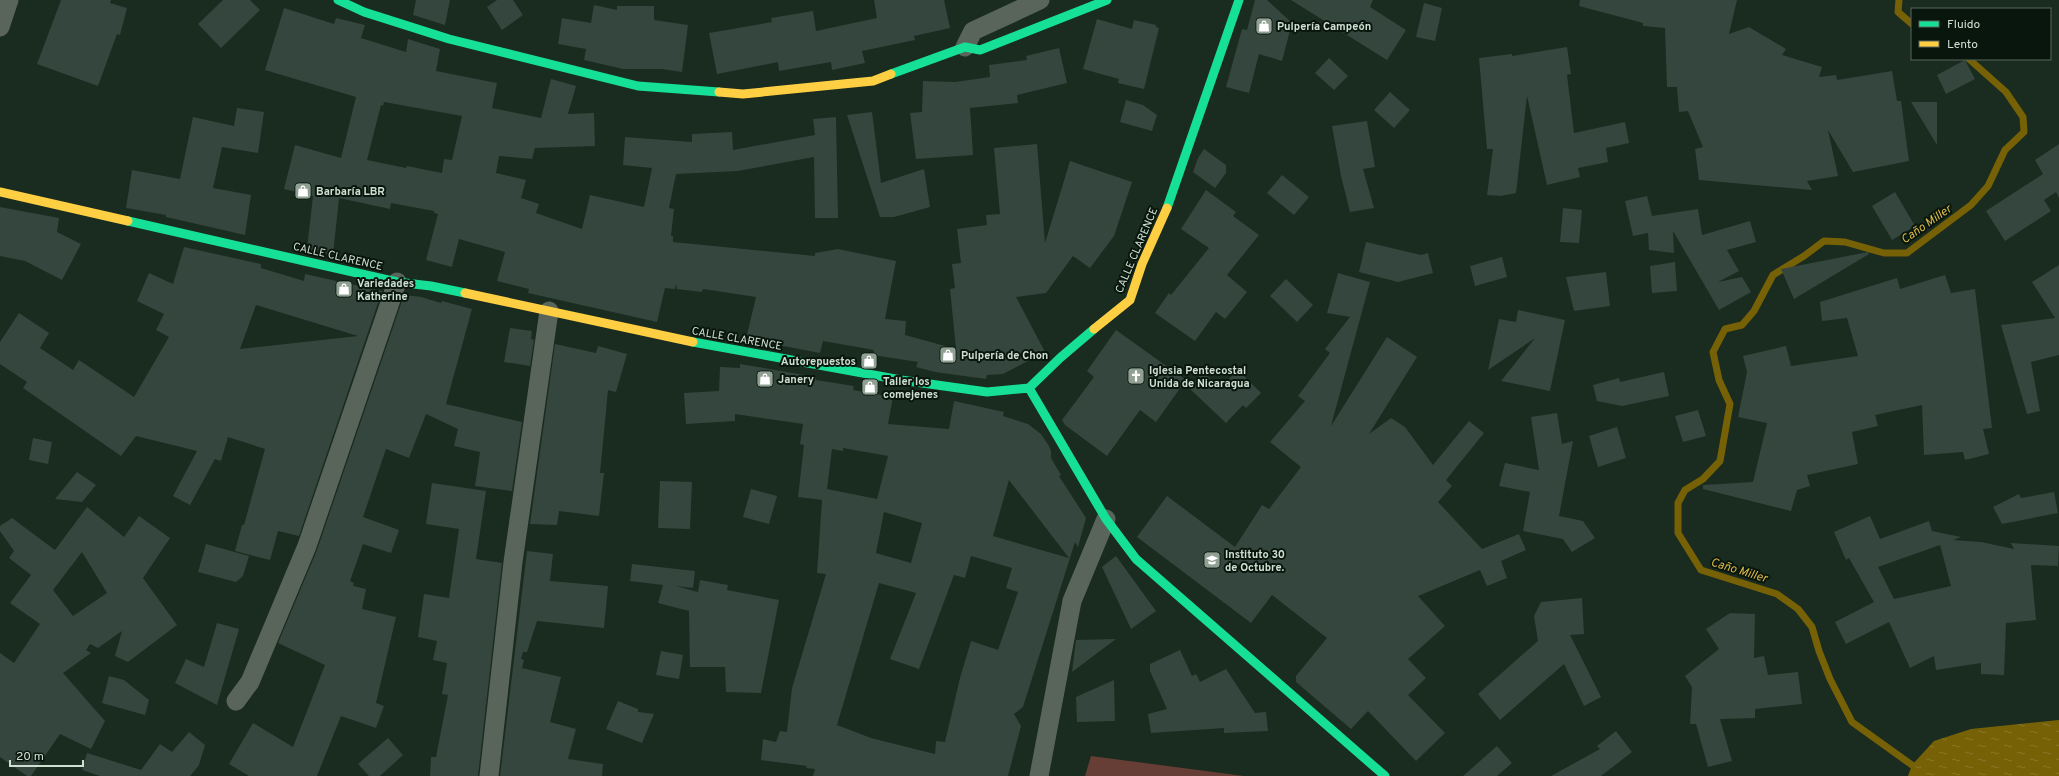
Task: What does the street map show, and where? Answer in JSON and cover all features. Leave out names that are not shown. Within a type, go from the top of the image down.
[{"type":"street","points":[[0,27],[9,0]]},
{"type":"street","points":[[338,0],[364,12],[449,39],[644,87],[743,94],[873,81],[964,47],[980,50],[1107,0]]},
{"type":"street","points":[[964,47],[973,31],[1040,0]]},
{"type":"street","name":"CALLE CLARENCE","points":[[0,192],[397,282],[431,286],[674,339],[914,382],[987,392],[1029,388],[1060,358],[1130,300],[1142,264],[1162,222],[1239,0]]},
{"type":"street","points":[[236,701],[250,682],[307,546],[397,282]]},
{"type":"street","points":[[489,776],[513,562],[549,311]]},
{"type":"street","points":[[1029,388],[1106,518],[1136,560],[1385,776]]},
{"type":"street","points":[[1039,776],[1072,601],[1106,518]]},
{"type":"shaded area","points":[[1091,756],[1244,776],[1085,776]]},
{"type":"water","points":[[2059,720],[2059,776],[1908,776],[1912,765],[1934,741],[1971,729]]},
{"type":"building","points":[[61,0],[111,0],[110,3],[127,8],[120,35],[117,34],[98,86],[37,64]]},
{"type":"building","points":[[223,0],[250,0],[260,10],[221,48],[198,24]]},
{"type":"building","points":[[416,0],[450,0],[445,25],[413,15]]},
{"type":"building","points":[[497,0],[513,0],[523,15],[502,30],[487,7]]},
{"type":"building","points":[[874,0],[944,0],[950,28],[914,36],[915,40],[862,51],[865,63],[832,70],[831,62],[779,71],[778,62],[717,74],[709,33],[772,22],[771,18],[813,11],[816,31],[877,18]]},
{"type":"building","points":[[1255,0],[1267,0],[1292,23],[1282,61],[1259,54],[1249,93],[1226,87],[1242,29],[1247,30]]},
{"type":"building","points":[[1291,0],[1373,0],[1370,7],[1406,30],[1387,60]]},
{"type":"building","points":[[1580,0],[1737,0],[1729,34],[1749,27],[1786,49],[1782,55],[1822,67],[1819,77],[1836,75],[1837,80],[1892,71],[1897,101],[1901,101],[1909,161],[1853,172],[1828,130],[1838,176],[1807,181],[1812,190],[1699,180],[1695,149],[1703,147],[1688,111],[1679,112],[1677,87],[1667,87],[1665,28],[1643,26],[1643,23],[1579,6]]},
{"type":"building","points":[[1424,3],[1442,8],[1435,41],[1416,37]]},
{"type":"building","points":[[594,5],[617,10],[617,6],[654,6],[654,20],[688,25],[682,72],[662,69],[623,69],[584,60],[586,49],[558,44],[562,18],[591,23]]},
{"type":"building","points":[[284,8],[334,24],[336,18],[365,25],[361,38],[406,52],[408,39],[440,49],[436,71],[497,83],[492,108],[541,118],[551,79],[576,86],[568,114],[594,113],[595,146],[535,148],[532,159],[499,156],[496,173],[526,180],[521,198],[539,204],[536,213],[582,229],[590,195],[644,207],[652,168],[623,165],[625,137],[692,142],[692,134],[732,132],[733,150],[815,135],[813,119],[836,117],[838,218],[815,218],[814,157],[738,171],[676,174],[669,208],[674,209],[671,236],[673,236],[673,242],[815,256],[815,253],[838,249],[896,261],[885,319],[906,321],[905,335],[956,349],[950,289],[955,288],[952,264],[961,263],[957,229],[987,225],[986,215],[1000,214],[994,148],[1037,144],[1045,243],[1070,161],[1132,182],[1114,236],[1090,268],[1073,256],[1046,293],[1016,297],[1045,352],[1003,374],[987,375],[986,379],[935,372],[916,367],[918,362],[873,355],[874,350],[823,341],[820,353],[746,339],[756,297],[703,289],[702,292],[677,289],[676,284],[675,289],[665,288],[657,322],[528,293],[529,289],[497,281],[505,252],[459,239],[452,267],[426,260],[438,214],[434,213],[434,211],[391,203],[390,209],[339,198],[333,255],[307,249],[313,196],[284,189],[295,145],[341,158],[356,97],[265,70]],"holes":[[[384,102],[462,116],[452,160],[444,159],[442,173],[407,166],[406,168],[367,160],[381,105],[383,106]]]},
{"type":"building","points":[[1097,19],[1132,29],[1134,20],[1156,25],[1156,27],[1159,28],[1144,89],[1118,83],[1119,79],[1083,69]]},
{"type":"building","points":[[1567,47],[1571,74],[1567,75],[1574,133],[1625,122],[1629,143],[1606,148],[1608,162],[1578,168],[1580,177],[1547,185],[1527,96],[1516,193],[1501,196],[1487,195],[1493,149],[1487,149],[1479,58],[1512,54],[1512,56]]},
{"type":"building","points":[[1059,48],[1067,83],[1017,95],[1018,103],[970,108],[973,155],[916,159],[910,113],[922,112],[923,81],[955,82],[990,77],[989,65],[1027,60],[1026,56]]},
{"type":"building","points":[[1329,58],[1348,76],[1334,90],[1315,73]]},
{"type":"building","points":[[1965,60],[1975,79],[1946,94],[1937,75]]},
{"type":"building","points":[[1390,92],[1410,110],[1394,128],[1374,110]]},
{"type":"building","points":[[1126,100],[1143,105],[1157,115],[1152,131],[1120,122]]},
{"type":"building","points":[[1911,102],[1937,102],[1937,145]]},
{"type":"building","points":[[237,108],[264,112],[258,153],[222,147],[213,188],[251,195],[245,235],[166,217],[166,215],[126,208],[132,170],[180,179],[193,117],[234,126]]},
{"type":"building","points":[[872,112],[881,183],[924,169],[930,207],[894,217],[880,217],[847,115]]},
{"type":"building","points":[[1367,121],[1375,167],[1363,169],[1374,208],[1350,212],[1341,176],[1332,126]]},
{"type":"building","points":[[2059,144],[2059,198],[2056,192],[2044,200],[2051,211],[2005,241],[1986,211],[2043,174],[2035,160]]},
{"type":"building","points":[[1204,149],[1226,165],[1226,173],[1215,188],[1193,172],[1198,158]]},
{"type":"building","points":[[1282,175],[1309,197],[1294,215],[1267,193]]},
{"type":"building","points":[[1206,190],[1236,212],[1233,216],[1259,235],[1227,275],[1247,292],[1225,319],[1216,312],[1195,341],[1155,313],[1169,293],[1171,295],[1209,248],[1181,229]]},
{"type":"building","points":[[1895,192],[1915,226],[1892,240],[1872,206]]},
{"type":"building","points":[[1647,196],[1652,216],[1698,209],[1702,235],[1750,221],[1756,242],[1727,250],[1739,271],[1718,282],[1742,277],[1751,292],[1719,310],[1673,231],[1674,253],[1649,250],[1648,233],[1633,236],[1625,201]]},
{"type":"building","points":[[0,207],[59,218],[57,232],[81,244],[62,280],[25,261],[0,256]]},
{"type":"building","points":[[1563,208],[1582,210],[1579,243],[1560,242]]},
{"type":"building","points":[[1366,242],[1421,255],[1428,253],[1433,273],[1398,282],[1359,272]]},
{"type":"building","points":[[184,247],[261,264],[261,268],[304,281],[305,274],[382,291],[299,536],[278,531],[270,560],[235,551],[242,525],[244,525],[265,449],[228,437],[221,461],[215,459],[190,505],[173,496],[197,451],[136,436],[121,456],[23,388],[27,382],[0,364],[0,342],[19,313],[49,333],[40,348],[73,370],[79,360],[134,397],[169,337],[156,330],[164,314],[137,301],[149,273],[173,284]],"holes":[[[256,305],[358,336],[240,349]]]},
{"type":"building","points":[[1868,252],[1869,254],[1794,299],[1781,269]]},
{"type":"building","points":[[1502,257],[1507,277],[1475,286],[1470,266]]},
{"type":"building","points":[[1675,262],[1677,291],[1652,293],[1650,266]]},
{"type":"building","points":[[2059,265],[2059,355],[2031,362],[2040,411],[2027,414],[2001,325],[2055,318],[2032,282]]},
{"type":"building","points":[[1606,272],[1610,306],[1574,311],[1566,277]]},
{"type":"building","points":[[1338,273],[1370,282],[1331,426],[1387,337],[1417,357],[1369,434],[1391,418],[1405,427],[1433,465],[1469,421],[1484,433],[1446,480],[1452,486],[1438,502],[1482,549],[1519,534],[1526,550],[1501,561],[1507,578],[1487,586],[1480,570],[1418,596],[1445,626],[1408,659],[1426,678],[1408,695],[1445,733],[1416,761],[1368,711],[1351,729],[1296,682],[1296,676],[1327,638],[1272,595],[1251,623],[1137,537],[1167,496],[1235,547],[1262,505],[1269,509],[1301,467],[1270,442],[1305,401],[1298,396],[1330,353],[1325,349],[1350,317],[1327,313]]},
{"type":"building","points":[[1945,275],[1951,293],[1975,289],[1992,428],[1983,429],[1989,454],[1965,460],[1963,452],[1924,455],[1922,405],[1875,415],[1878,426],[1852,432],[1858,464],[1807,475],[1810,486],[1797,490],[1791,511],[1703,489],[1703,485],[1753,482],[1767,423],[1738,417],[1747,372],[1743,356],[1786,346],[1791,366],[1858,356],[1847,318],[1822,321],[1820,302],[1897,278],[1900,289]]},
{"type":"building","points":[[1286,279],[1313,305],[1297,322],[1270,296]]},
{"type":"building","points":[[404,295],[421,297],[441,303],[442,301],[472,309],[446,404],[522,422],[512,491],[475,486],[480,452],[454,446],[458,429],[426,414],[409,458],[386,449],[363,517],[399,530],[391,553],[363,544],[350,581],[354,583],[353,586],[366,589],[362,609],[396,617],[376,703],[384,706],[376,728],[341,716],[317,776],[249,776],[229,764],[253,723],[293,747],[325,665],[278,643],[317,550]]},
{"type":"building","points":[[1518,310],[1565,320],[1550,391],[1501,381],[1535,338],[1488,370],[1499,319],[1516,322]]},
{"type":"building","points":[[510,328],[532,331],[531,339],[534,340],[530,366],[504,362]]},
{"type":"building","points":[[1116,330],[1186,380],[1156,422],[1140,410],[1107,456],[1065,425],[1062,420],[1094,377],[1087,371]]},
{"type":"building","points":[[555,344],[596,353],[598,346],[627,354],[616,392],[608,390],[600,473],[604,473],[599,516],[559,511],[557,525],[530,524]]},
{"type":"building","points":[[740,364],[816,377],[816,380],[854,386],[853,390],[893,397],[888,424],[949,429],[954,401],[1004,412],[1003,416],[1028,424],[1041,434],[1049,446],[1051,458],[1061,475],[1059,476],[1086,518],[1078,547],[1075,542],[1023,707],[1014,714],[1021,726],[1008,776],[813,776],[815,769],[806,768],[807,766],[761,760],[763,739],[776,742],[780,731],[787,732],[792,688],[826,574],[817,573],[822,500],[798,497],[804,445],[800,444],[803,424],[735,414],[735,421],[686,424],[684,393],[719,391],[720,367],[740,368]],"holes":[[[843,448],[888,456],[877,499],[827,489],[832,449],[843,451]],[[1009,480],[1069,558],[993,536]],[[884,512],[922,523],[911,563],[876,553]],[[971,556],[1012,568],[1006,588],[1018,592],[998,650],[971,641],[960,678],[945,742],[936,741],[935,754],[871,738],[837,725],[879,583],[916,593],[890,659],[919,669],[954,575],[965,578]]]},
{"type":"building","points":[[1238,370],[1261,393],[1246,408],[1243,405],[1226,423],[1189,388],[1203,372],[1220,388]]},
{"type":"building","points":[[1664,372],[1669,396],[1622,406],[1597,401],[1593,385],[1619,378],[1620,382]]},
{"type":"building","points":[[1698,410],[1706,436],[1683,442],[1675,416]]},
{"type":"building","points":[[1557,413],[1562,444],[1573,441],[1559,516],[1583,521],[1595,538],[1572,552],[1563,539],[1523,531],[1530,492],[1499,486],[1505,463],[1539,470],[1531,417]]},
{"type":"building","points":[[1617,427],[1626,458],[1598,467],[1589,436]]},
{"type":"building","points":[[33,438],[52,442],[48,464],[29,460]]},
{"type":"building","points":[[77,472],[96,485],[82,502],[55,499]]},
{"type":"building","points":[[660,481],[692,482],[690,529],[658,528]]},
{"type":"building","points":[[432,483],[486,491],[476,559],[502,563],[478,776],[430,776],[431,757],[436,757],[448,695],[442,694],[447,663],[433,660],[437,641],[418,637],[424,594],[449,598],[459,529],[426,524]]},
{"type":"building","points":[[751,489],[777,496],[769,524],[743,517]]},
{"type":"building","points":[[2054,492],[2058,513],[2002,524],[1993,507],[2019,494],[2021,498]]},
{"type":"building","points":[[87,507],[124,537],[139,516],[170,538],[143,578],[177,625],[128,662],[115,656],[122,631],[98,648],[90,644],[86,650],[91,653],[63,673],[105,721],[91,749],[60,734],[31,776],[27,776],[0,757],[0,653],[14,663],[40,624],[10,603],[31,575],[9,558],[14,551],[0,531],[0,526],[12,518],[55,550]],"holes":[[[82,552],[107,593],[73,616],[53,590]]]},
{"type":"building","points":[[1870,516],[1880,539],[1929,521],[1932,531],[1961,537],[1953,540],[1981,542],[2014,549],[2011,543],[2059,546],[2058,566],[2031,565],[2036,620],[2006,623],[2004,675],[1981,674],[1981,663],[1936,670],[1934,656],[1910,668],[1889,622],[1846,644],[1835,622],[1874,602],[1849,558],[1846,560],[1834,532]],"holes":[[[1940,545],[1951,586],[1894,599],[1878,567]]]},
{"type":"building","points":[[206,544],[249,556],[243,576],[236,582],[198,572]]},
{"type":"building","points":[[527,551],[553,554],[550,581],[608,586],[604,628],[537,621],[527,652],[523,652],[521,659],[524,660],[522,668],[561,677],[550,722],[576,729],[568,759],[603,764],[602,776],[500,776]]},
{"type":"building","points":[[1116,556],[1156,611],[1131,629],[1102,567]]},
{"type":"building","points":[[632,564],[695,571],[693,588],[676,586],[698,592],[700,580],[728,585],[727,590],[779,600],[761,693],[726,692],[725,667],[690,667],[689,611],[658,603],[663,585],[630,581]]},
{"type":"building","points":[[1582,598],[1584,634],[1570,635],[1601,697],[1584,706],[1564,664],[1500,720],[1478,694],[1538,641],[1534,616],[1541,602]]},
{"type":"building","points":[[1730,613],[1755,614],[1754,658],[1764,656],[1768,675],[1798,672],[1802,704],[1755,709],[1755,718],[1720,719],[1732,761],[1708,767],[1696,724],[1690,724],[1692,687],[1685,676],[1719,649],[1706,629]]},
{"type":"building","points":[[217,623],[239,629],[217,705],[175,683],[186,659],[204,667]]},
{"type":"building","points":[[1116,639],[1072,672],[1076,640]]},
{"type":"building","points":[[1180,650],[1192,676],[1196,674],[1200,682],[1226,669],[1255,713],[1266,712],[1268,731],[1224,733],[1224,728],[1151,733],[1148,714],[1167,709],[1150,671],[1150,664]]},
{"type":"building","points":[[661,651],[683,655],[679,679],[656,675]]},
{"type":"building","points":[[109,676],[124,680],[149,700],[145,715],[102,703]]},
{"type":"building","points":[[1114,680],[1115,721],[1077,722],[1076,697]]},
{"type":"building","points":[[618,701],[638,709],[638,712],[654,714],[642,743],[606,729]]},
{"type":"building","points":[[1616,731],[1632,752],[1601,776],[1551,776],[1600,749],[1597,746]]},
{"type":"building","points":[[189,732],[205,745],[199,765],[190,776],[100,776],[82,770],[87,753],[141,770],[160,744],[172,752]]},
{"type":"building","points":[[388,738],[403,755],[380,776],[369,776],[358,764]]},
{"type":"building","points":[[1497,746],[1512,763],[1497,776],[1463,776]]},
{"type":"waterway","name":"Caño Miller","points":[[1899,0],[1898,12],[1911,23]]},
{"type":"waterway","name":"Caño Miller","points":[[1912,765],[1852,722],[1830,679],[1819,651],[1812,627],[1798,609],[1777,594],[1701,570],[1678,533],[1678,503],[1685,490],[1703,479],[1720,461],[1730,404],[1719,380],[1713,352],[1725,329],[1742,325],[1754,311],[1773,275],[1804,256],[1824,241],[1845,242],[1884,253],[1907,253],[1971,205],[1988,186],[2005,150],[2024,132],[2023,117],[2006,92],[1970,60]]},
{"type":"traffic: fast","points":[[338,0],[364,12],[449,39],[638,86],[719,92]]},
{"type":"traffic: fast","points":[[891,74],[965,47],[980,50],[1107,0]]},
{"type":"traffic: fast","points":[[1167,208],[1239,0]]},
{"type":"traffic: fast","points":[[128,221],[397,282],[431,286],[465,293]]},
{"type":"traffic: fast","points":[[693,342],[901,380],[987,392],[1029,388],[1060,358],[1094,329]]},
{"type":"traffic: fast","points":[[1029,388],[1106,519],[1136,559],[1385,776]]},
{"type":"traffic: slow","points":[[719,92],[743,94],[873,81],[891,74]]},
{"type":"traffic: slow","points":[[0,192],[128,221]]},
{"type":"traffic: slow","points":[[1094,329],[1130,300],[1142,264],[1167,208]]},
{"type":"traffic: slow","points":[[465,293],[693,342]]},
{"type":"place","name":"Pulpería Campeón","points":[[1264,26]]},
{"type":"place","name":"Barbaría LBR","points":[[303,191]]},
{"type":"place","name":"Variedades Katherine","points":[[344,289]]},
{"type":"place","name":"Pulpería de Chon","points":[[948,355]]},
{"type":"place","name":"Autorepuestos","points":[[869,361]]},
{"type":"place","name":"Iglesia Pentecostal Unida de Nicaragua","points":[[1136,376]]},
{"type":"place","name":"Janery","points":[[765,379]]},
{"type":"place","name":"Taller los comejenes","points":[[870,387]]},
{"type":"place","name":"Instituto 30 de Octubre.","points":[[1212,560]]}]
